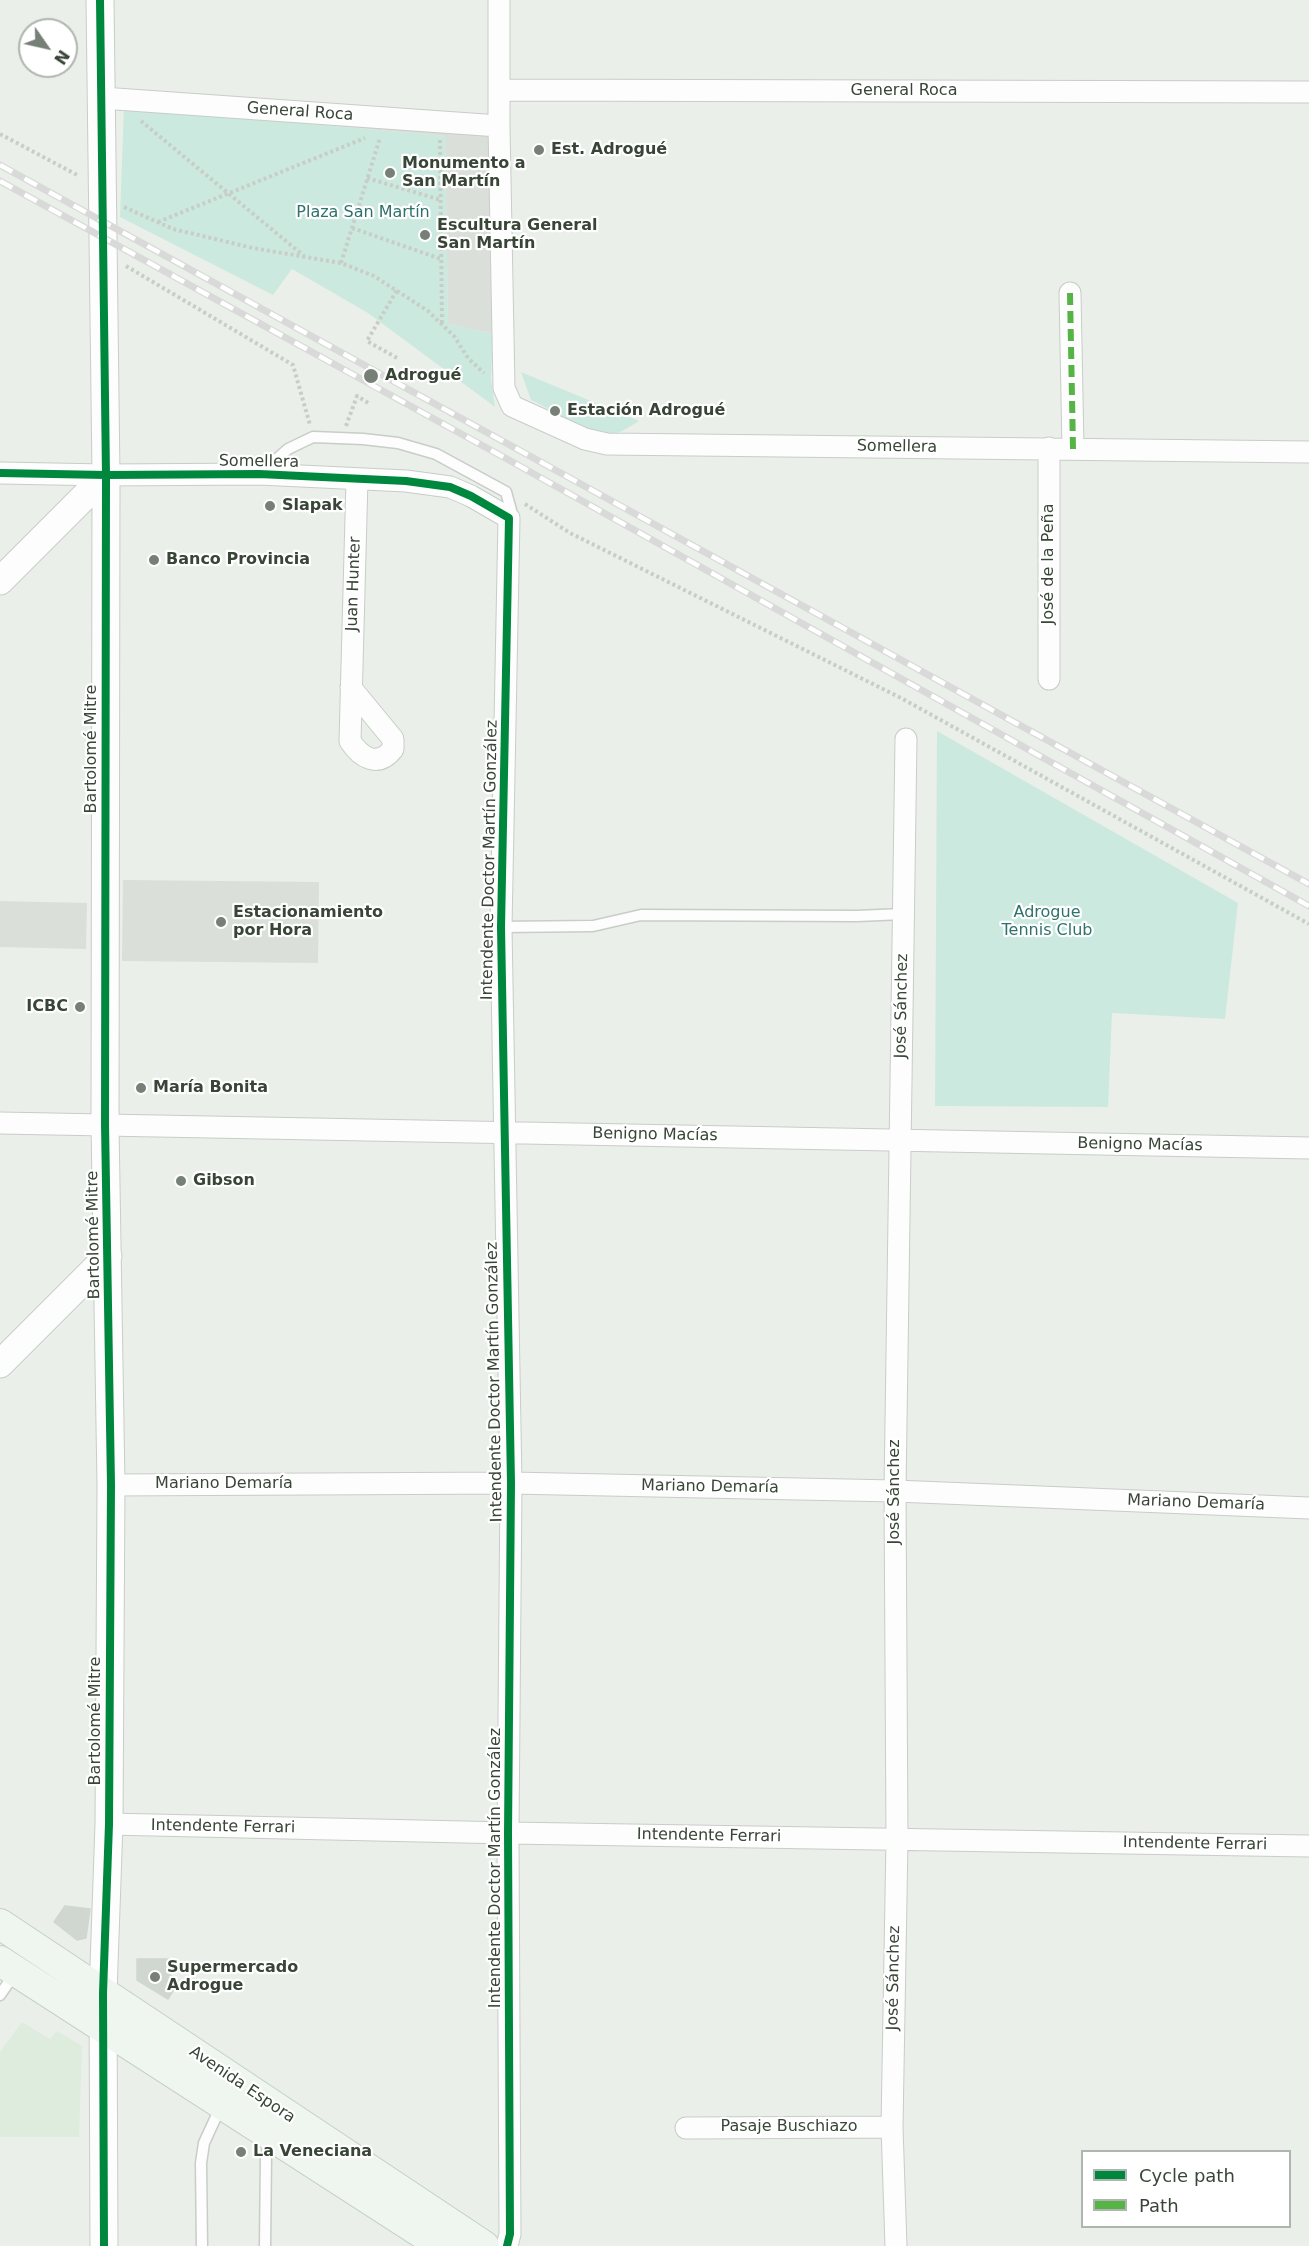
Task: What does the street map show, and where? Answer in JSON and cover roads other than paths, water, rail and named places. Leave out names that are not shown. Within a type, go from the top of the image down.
[{"type":"main road","name":"Avenida Espora","points":[[0,1924],[484,2246]]},
{"type":"main road","name":"Avenida Espora","points":[[5,1976],[104,2027],[442,2246]]},
{"type":"street","name":"Bartolomé Mitre","points":[[100,0],[108,98],[104,200],[105,1124],[111,1485],[109,1824],[104,1993],[104,2246]]},
{"type":"street","points":[[499,0],[499,126]]},
{"type":"street","name":"General Roca","points":[[500,90],[1309,92]]},
{"type":"street","name":"General Roca","points":[[108,98],[499,126]]},
{"type":"street","name":"Somellera","points":[[499,126],[504,388],[512,406],[596,442],[1309,452]]},
{"type":"street","points":[[1070,293],[1072,449]]},
{"type":"street","name":"José de la Peña","points":[[1049,448],[1049,679]]},
{"type":"street","name":"Somellera","points":[[0,472],[106,475],[259,474],[406,481],[450,487],[471,496],[509,518]]},
{"type":"street","points":[[0,581],[106,475]]},
{"type":"street","name":"Juan Hunter","points":[[351,688],[357,479]]},
{"type":"street","name":"Intendente Doctor Martín González","points":[[507,2246],[510,2234],[508,1833],[511,1483],[501,927],[509,518]]},
{"type":"street","name":"José Sánchez","points":[[896,2246],[892,2127],[897,1840],[895,1491],[906,739]]},
{"type":"street","name":"Benigno Macías","points":[[0,1123],[1309,1148]]},
{"type":"street","points":[[0,1364],[108,1256]]},
{"type":"street","name":"Mariano Demaría","points":[[111,1485],[511,1483],[895,1491],[1309,1508]]},
{"type":"street","name":"Intendente Ferrari","points":[[109,1824],[1309,1846]]},
{"type":"street","name":"Pasaje Buschiazo","points":[[686,2128],[892,2127]]},
{"type":"lane","points":[[259,474],[288,448],[313,437],[398,443],[436,454],[506,492],[511,510],[509,518]]},
{"type":"lane","points":[[501,927],[593,926],[641,915],[857,916],[903,914]]},
{"type":"lane","points":[[202,2246],[201,2163],[204,2143],[222,2103]]},
{"type":"lane","points":[[265,2246],[266,2155],[273,2136]]},
{"type":"railway","points":[[0,165],[1309,884]]},
{"type":"railway","points":[[0,181],[507,459],[1309,906]]},
{"type":"place","name":"Est. Adrogué","points":[[539,150]]},
{"type":"place","name":"Monumento a San Martín","points":[[390,173]]},
{"type":"place","name":"Escultura General San Martín","points":[[425,235]]},
{"type":"place","name":"Adrogué","points":[[371,376]]},
{"type":"place","name":"Estación Adrogué","points":[[555,411]]},
{"type":"place","name":"Slapak","points":[[270,506]]},
{"type":"place","name":"Banco Provincia","points":[[154,560]]},
{"type":"place","name":"Estacionamiento por Hora","points":[[221,922]]},
{"type":"place","name":"ICBC","points":[[80,1007]]},
{"type":"place","name":"María Bonita","points":[[141,1088]]},
{"type":"place","name":"Gibson","points":[[181,1181]]},
{"type":"place","name":"Supermercado Adrogue","points":[[155,1977]]},
{"type":"place","name":"La Veneciana","points":[[241,2152]]},
{"type":"park label","name":"Plaza San Martín","points":[[363,213]]},
{"type":"park label","name":"Adrogue Tennis Club","points":[[1047,922]]}]
